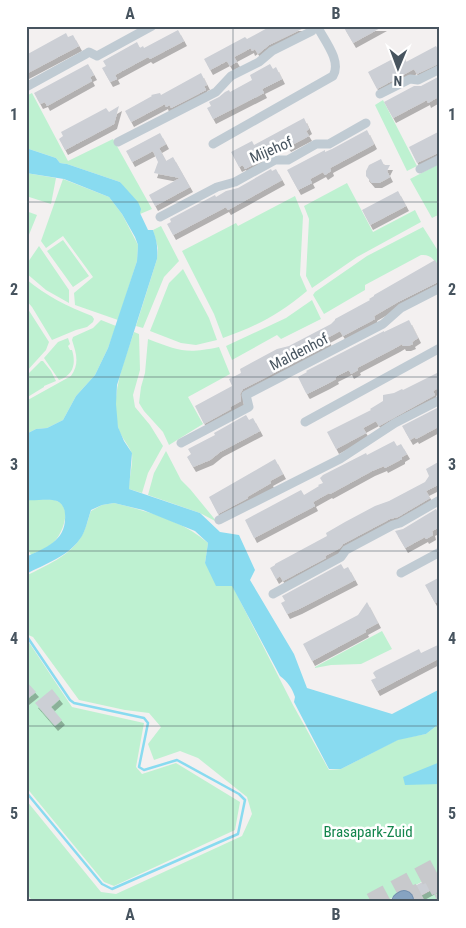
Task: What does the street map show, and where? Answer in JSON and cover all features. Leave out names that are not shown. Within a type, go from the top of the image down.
[{"type":"street","points":[[26,87],[89,52],[97,56],[152,26]]},
{"type":"street","name":"Mijehof","points":[[118,142],[216,92],[231,76],[259,62],[272,52],[314,28],[336,62],[336,71],[333,76],[213,144]]},
{"type":"street","points":[[380,94],[410,79],[418,80],[440,69]]},
{"type":"street","name":"Mijehof","points":[[160,217],[217,188],[235,182],[275,160],[288,160],[316,144],[329,144],[366,123]]},
{"type":"street","points":[[420,169],[440,159]]},
{"type":"street","name":"Maldenhof","points":[[181,443],[249,407],[246,395],[383,324],[401,308],[440,288]]},
{"type":"street","points":[[305,422],[440,348]]},
{"type":"street","points":[[219,520],[340,459],[395,423],[440,400]]},
{"type":"street","points":[[273,594],[342,557],[346,550],[400,523],[440,500]]},
{"type":"street","points":[[401,573],[440,552]]},
{"type":"green space","points":[[32,93],[68,161],[113,139],[152,209],[140,214],[120,182],[60,163],[56,158],[26,148],[26,96]]},
{"type":"green space","points":[[383,100],[417,166],[407,171],[375,105]]},
{"type":"green space","points":[[439,164],[440,214],[432,218],[410,179]]},
{"type":"green space","points":[[26,173],[56,178],[51,204],[26,196]]},
{"type":"green space","points":[[63,179],[109,197],[122,214],[138,245],[137,261],[118,320],[75,305],[74,293],[93,277],[63,236],[46,248],[41,241]]},
{"type":"green space","points":[[347,183],[373,232],[415,210],[421,222],[357,257],[312,288],[306,276],[309,219],[304,206]]},
{"type":"green space","points":[[295,196],[303,216],[300,275],[307,291],[268,319],[223,338],[214,314],[182,251],[236,223],[238,226]]},
{"type":"green space","points":[[26,211],[37,215],[26,242]]},
{"type":"green space","points":[[161,226],[179,261],[164,277],[143,328],[136,326],[157,259],[158,248],[153,230]]},
{"type":"green space","points":[[423,227],[440,254],[440,271],[431,257],[421,255],[365,285],[365,290],[324,314],[313,295],[315,292],[367,256]]},
{"type":"green space","points":[[63,240],[89,276],[73,287],[47,251]]},
{"type":"green space","points":[[39,246],[69,290],[69,303],[46,290],[26,273],[26,265]]},
{"type":"green space","points":[[183,269],[209,318],[217,340],[196,345],[181,343],[150,331],[169,283]]},
{"type":"green space","points":[[26,279],[41,291],[57,300],[92,316],[93,322],[87,327],[52,340],[26,300]]},
{"type":"green space","points":[[312,300],[321,319],[281,339],[277,335],[232,360],[226,346],[286,318]]},
{"type":"green space","points":[[26,306],[49,342],[46,350],[26,372]]},
{"type":"green space","points":[[101,320],[116,326],[95,375],[76,396],[63,420],[47,428],[36,429],[26,434],[26,401],[71,376],[76,367],[73,337],[93,328]]},
{"type":"green space","points":[[134,332],[139,334],[140,370],[133,395],[135,407],[150,425],[163,446],[148,473],[142,493],[129,489],[132,454],[119,430],[116,415],[119,379]]},
{"type":"green space","points":[[68,338],[70,344],[68,346],[72,350],[74,364],[71,372],[59,380],[44,358],[58,342]]},
{"type":"green space","points":[[148,339],[190,351],[219,347],[230,374],[188,397],[203,424],[169,445],[163,432],[139,403],[145,373]]},
{"type":"green space","points":[[41,361],[51,371],[56,381],[44,386],[26,398],[26,376]]},
{"type":"green space","points":[[166,451],[181,480],[217,522],[200,513],[148,495],[154,473]]},
{"type":"green space","points":[[26,500],[54,500],[62,505],[65,510],[64,522],[59,535],[52,544],[31,555],[26,546]]},
{"type":"green space","name":"Brasapark-Zuid","points":[[114,503],[152,513],[176,523],[208,543],[205,563],[232,585],[293,705],[329,770],[341,769],[399,739],[426,734],[440,723],[440,872],[384,902],[33,902],[26,892],[26,800],[101,892],[116,894],[242,836],[252,814],[247,797],[198,758],[180,751],[154,760],[148,744],[161,727],[149,713],[79,700],[33,637],[26,634],[26,576],[64,555],[76,544],[83,534],[91,511],[102,505]]},
{"type":"green space","points":[[382,631],[392,649],[361,664],[331,665],[315,668],[315,667]]},
{"type":"green space","points":[[26,641],[28,641],[72,707],[144,723],[136,767],[142,774],[176,763],[240,802],[235,830],[114,886],[104,882],[26,787]]},
{"type":"green space","points":[[440,886],[440,902],[410,902]]},
{"type":"water","points":[[26,148],[56,158],[60,163],[120,182],[138,202],[141,209],[140,213],[148,230],[153,230],[157,245],[157,259],[117,385],[118,427],[132,453],[129,489],[200,513],[220,532],[239,535],[255,570],[250,580],[294,654],[307,688],[392,714],[440,689],[440,723],[426,734],[398,740],[341,769],[329,769],[294,702],[295,697],[291,688],[280,676],[232,586],[216,586],[205,563],[208,543],[195,531],[143,510],[114,503],[102,505],[91,510],[82,536],[71,549],[57,559],[26,574],[26,557],[48,546],[59,537],[63,531],[65,514],[63,506],[57,501],[26,500],[26,434],[36,429],[47,428],[63,420],[76,396],[95,375],[108,348],[137,261],[138,245],[122,214],[109,197],[64,179],[26,173]]},
{"type":"water","points":[[440,762],[440,784],[405,785],[403,777]]},
{"type":"building","points":[[271,26],[308,26],[269,45],[258,54],[255,49],[252,51],[251,48],[234,57],[237,62],[230,66],[227,61],[210,70],[204,59],[245,37],[247,39]]},
{"type":"building","points":[[343,26],[384,26],[353,43]]},
{"type":"building","points":[[178,30],[184,41],[150,59],[148,57],[115,75],[117,79],[110,82],[102,68],[106,66],[103,61],[137,42],[140,48],[143,46],[144,48]]},
{"type":"building","points":[[66,33],[68,37],[73,35],[79,46],[26,74],[26,55]]},
{"type":"building","points":[[436,46],[440,53],[440,63],[417,74],[414,69],[377,89],[368,72],[402,54],[406,62]]},
{"type":"building","points":[[88,64],[94,75],[90,77],[92,81],[47,106],[45,102],[40,104],[34,93]]},
{"type":"building","points":[[270,64],[273,69],[276,67],[282,79],[262,89],[264,93],[213,119],[207,108],[211,106],[209,102],[225,92],[229,90],[230,92],[252,80],[250,75]]},
{"type":"building","points":[[201,73],[207,85],[204,86],[206,90],[171,108],[170,105],[166,107],[165,104],[131,122],[125,111],[151,95],[160,93],[161,95]]},
{"type":"building","points":[[440,76],[440,96],[428,103],[427,100],[393,118],[384,102],[414,86],[421,86]]},
{"type":"building","points":[[119,106],[114,124],[65,150],[59,139],[63,136],[61,132],[106,108],[109,112]]},
{"type":"building","points":[[304,118],[309,129],[306,131],[309,136],[288,147],[285,142],[263,154],[266,158],[245,169],[243,165],[239,167],[231,152],[252,141],[254,145]]},
{"type":"building","points":[[367,130],[374,144],[330,168],[331,171],[325,175],[323,172],[310,179],[312,183],[298,190],[287,170]]},
{"type":"building","points":[[440,131],[440,152],[417,163],[409,147]]},
{"type":"building","points":[[160,133],[166,144],[159,148],[166,161],[173,157],[190,187],[155,206],[149,195],[180,178],[154,173],[158,162],[153,151],[132,162],[126,151]]},
{"type":"building","points":[[381,159],[384,165],[390,165],[387,171],[390,177],[379,183],[372,183],[366,176],[366,171],[369,165]]},
{"type":"building","points":[[271,169],[272,171],[276,169],[282,180],[228,210],[226,207],[173,235],[167,224],[171,222],[170,219],[215,195],[216,197],[226,191],[238,188]]},
{"type":"building","points":[[398,191],[406,206],[370,225],[362,210]]},
{"type":"building","points":[[435,260],[440,268],[440,281],[398,302],[374,316],[375,319],[343,336],[340,331],[327,338],[330,344],[243,389],[240,394],[241,401],[230,407],[231,409],[204,424],[195,406],[232,386],[229,379],[241,373],[240,369],[277,349],[289,346],[331,324],[335,319],[370,300],[374,295]]},
{"type":"building","points":[[409,320],[418,338],[412,342],[413,344],[403,346],[402,344],[357,368],[358,370],[351,374],[349,370],[335,377],[336,379],[327,384],[306,393],[298,377],[306,371]]},
{"type":"building","points":[[437,373],[440,377],[440,387],[433,391],[435,395],[379,426],[376,421],[363,428],[366,433],[336,449],[327,432],[371,410],[383,401],[383,395],[403,390]]},
{"type":"building","points":[[439,407],[440,426],[416,439],[415,437],[410,440],[402,426]]},
{"type":"building","points":[[246,415],[249,420],[253,418],[260,431],[220,452],[210,460],[193,467],[187,457],[191,454],[188,449],[215,435],[214,433]]},
{"type":"building","points":[[394,441],[397,446],[401,444],[407,454],[402,459],[385,468],[384,466],[372,471],[329,493],[313,502],[315,506],[254,538],[245,520],[301,490],[304,495],[323,483],[320,478],[323,475]]},
{"type":"building","points":[[275,459],[283,474],[270,481],[271,483],[248,498],[218,514],[209,497]]},
{"type":"building","points":[[440,461],[440,484],[426,491],[430,498],[398,517],[390,519],[343,544],[340,548],[325,556],[326,558],[283,581],[280,576],[276,579],[270,568],[275,564],[327,536],[326,533],[345,522],[425,482],[429,476],[426,469]]},
{"type":"building","points":[[436,509],[440,516],[440,527],[432,531],[433,535],[426,539],[425,537],[405,548],[395,531],[403,529]]},
{"type":"building","points":[[341,564],[344,569],[348,567],[355,580],[287,614],[281,603],[285,601],[282,596]]},
{"type":"building","points":[[440,577],[440,601],[435,603],[425,585]]},
{"type":"building","points":[[367,602],[378,623],[365,630],[366,632],[312,661],[303,644],[358,615]]},
{"type":"building","points":[[440,644],[440,658],[377,691],[371,680],[376,678],[373,673],[375,671],[419,649],[421,653]]},
{"type":"building","points":[[26,681],[36,692],[26,700]]},
{"type":"building","points":[[52,689],[60,699],[51,707],[62,720],[55,726],[35,703]]},
{"type":"building","points":[[440,873],[440,885],[414,899],[413,894],[407,890]]},
{"type":"waterway","points":[[26,638],[28,638],[70,700],[74,703],[144,718],[148,723],[139,767],[144,770],[177,760],[239,794],[245,800],[238,834],[112,889],[102,884],[26,792]]},
{"type":"tunnel","points":[[371,902],[440,865]]},
{"type":"tunnel","points":[[404,900],[440,881]]}]
